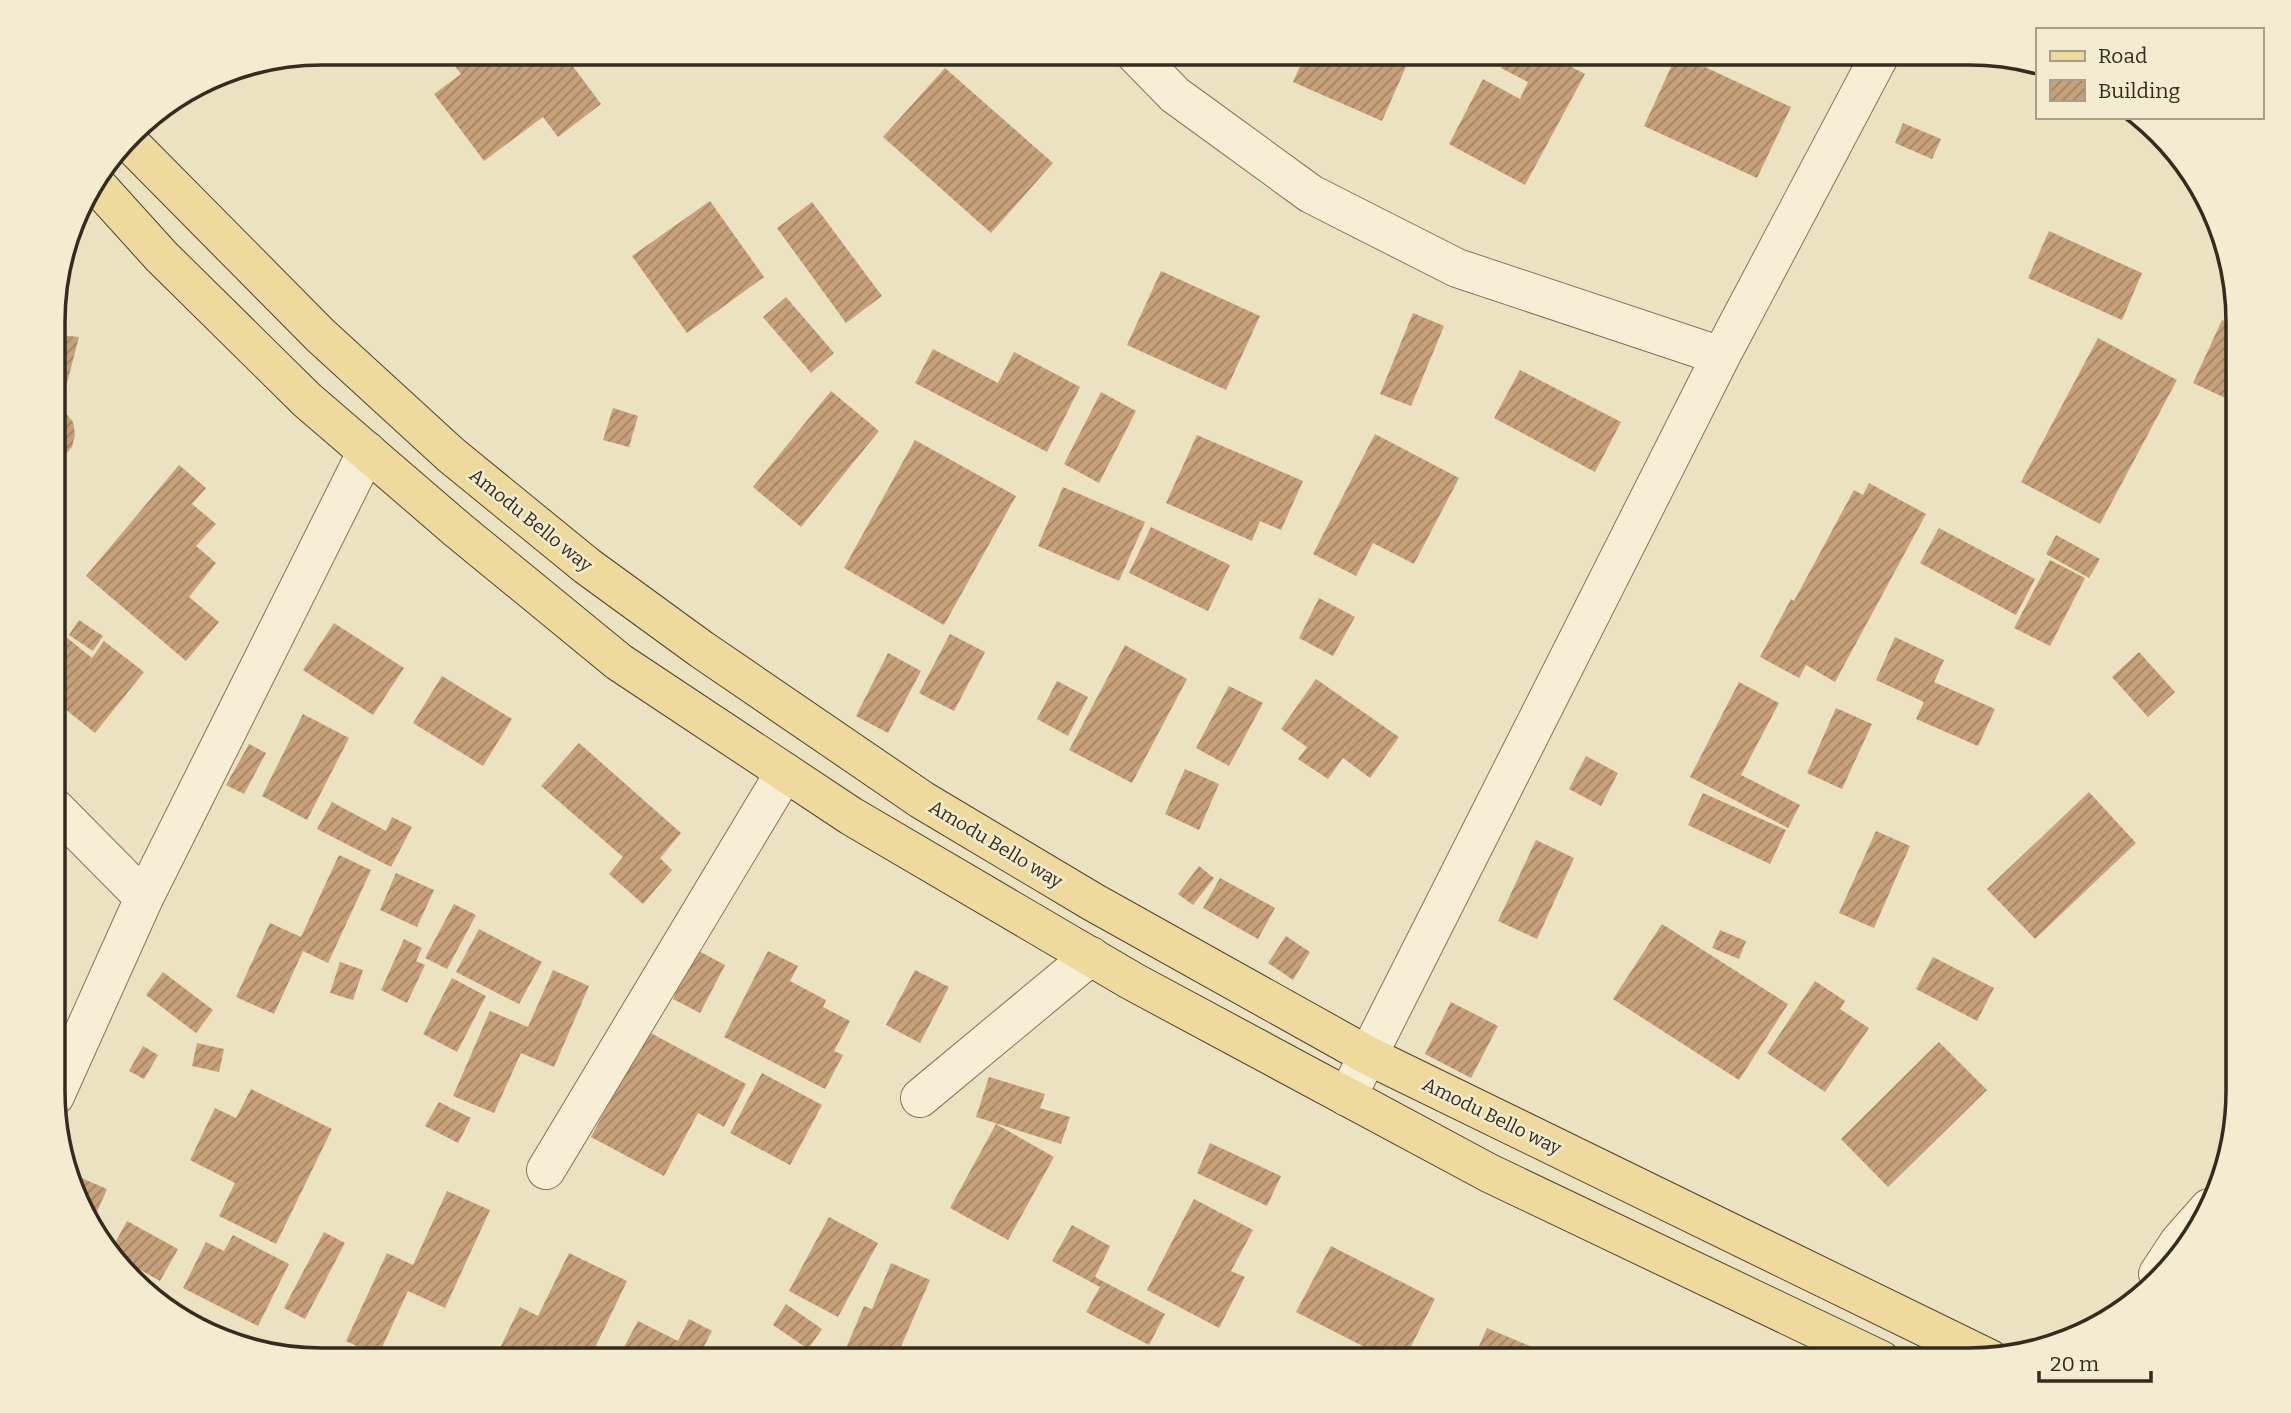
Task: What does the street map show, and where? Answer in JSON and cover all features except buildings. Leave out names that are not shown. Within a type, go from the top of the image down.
[{"type":"main road","name":"Amodu Bello way","points":[[133,147],[320,335],[451,455],[587,566],[701,649],[922,800],[1093,902],[1367,1055],[1967,1348]]},
{"type":"main road","points":[[101,190],[161,256],[297,390],[458,530],[619,662],[851,816],[1091,956],[1489,1173],[1834,1348]]},
{"type":"street","points":[[1146,65],[1174,95],[1311,194],[1457,268],[1721,356]]},
{"type":"street","points":[[1347,1097],[1721,356],[1874,65]]},
{"type":"street","points":[[65,1074],[144,898],[367,452]]},
{"type":"street","points":[[546,1170],[785,772]]},
{"type":"street","points":[[65,818],[144,898]]},
{"type":"street","points":[[920,1098],[1091,956]]}]
